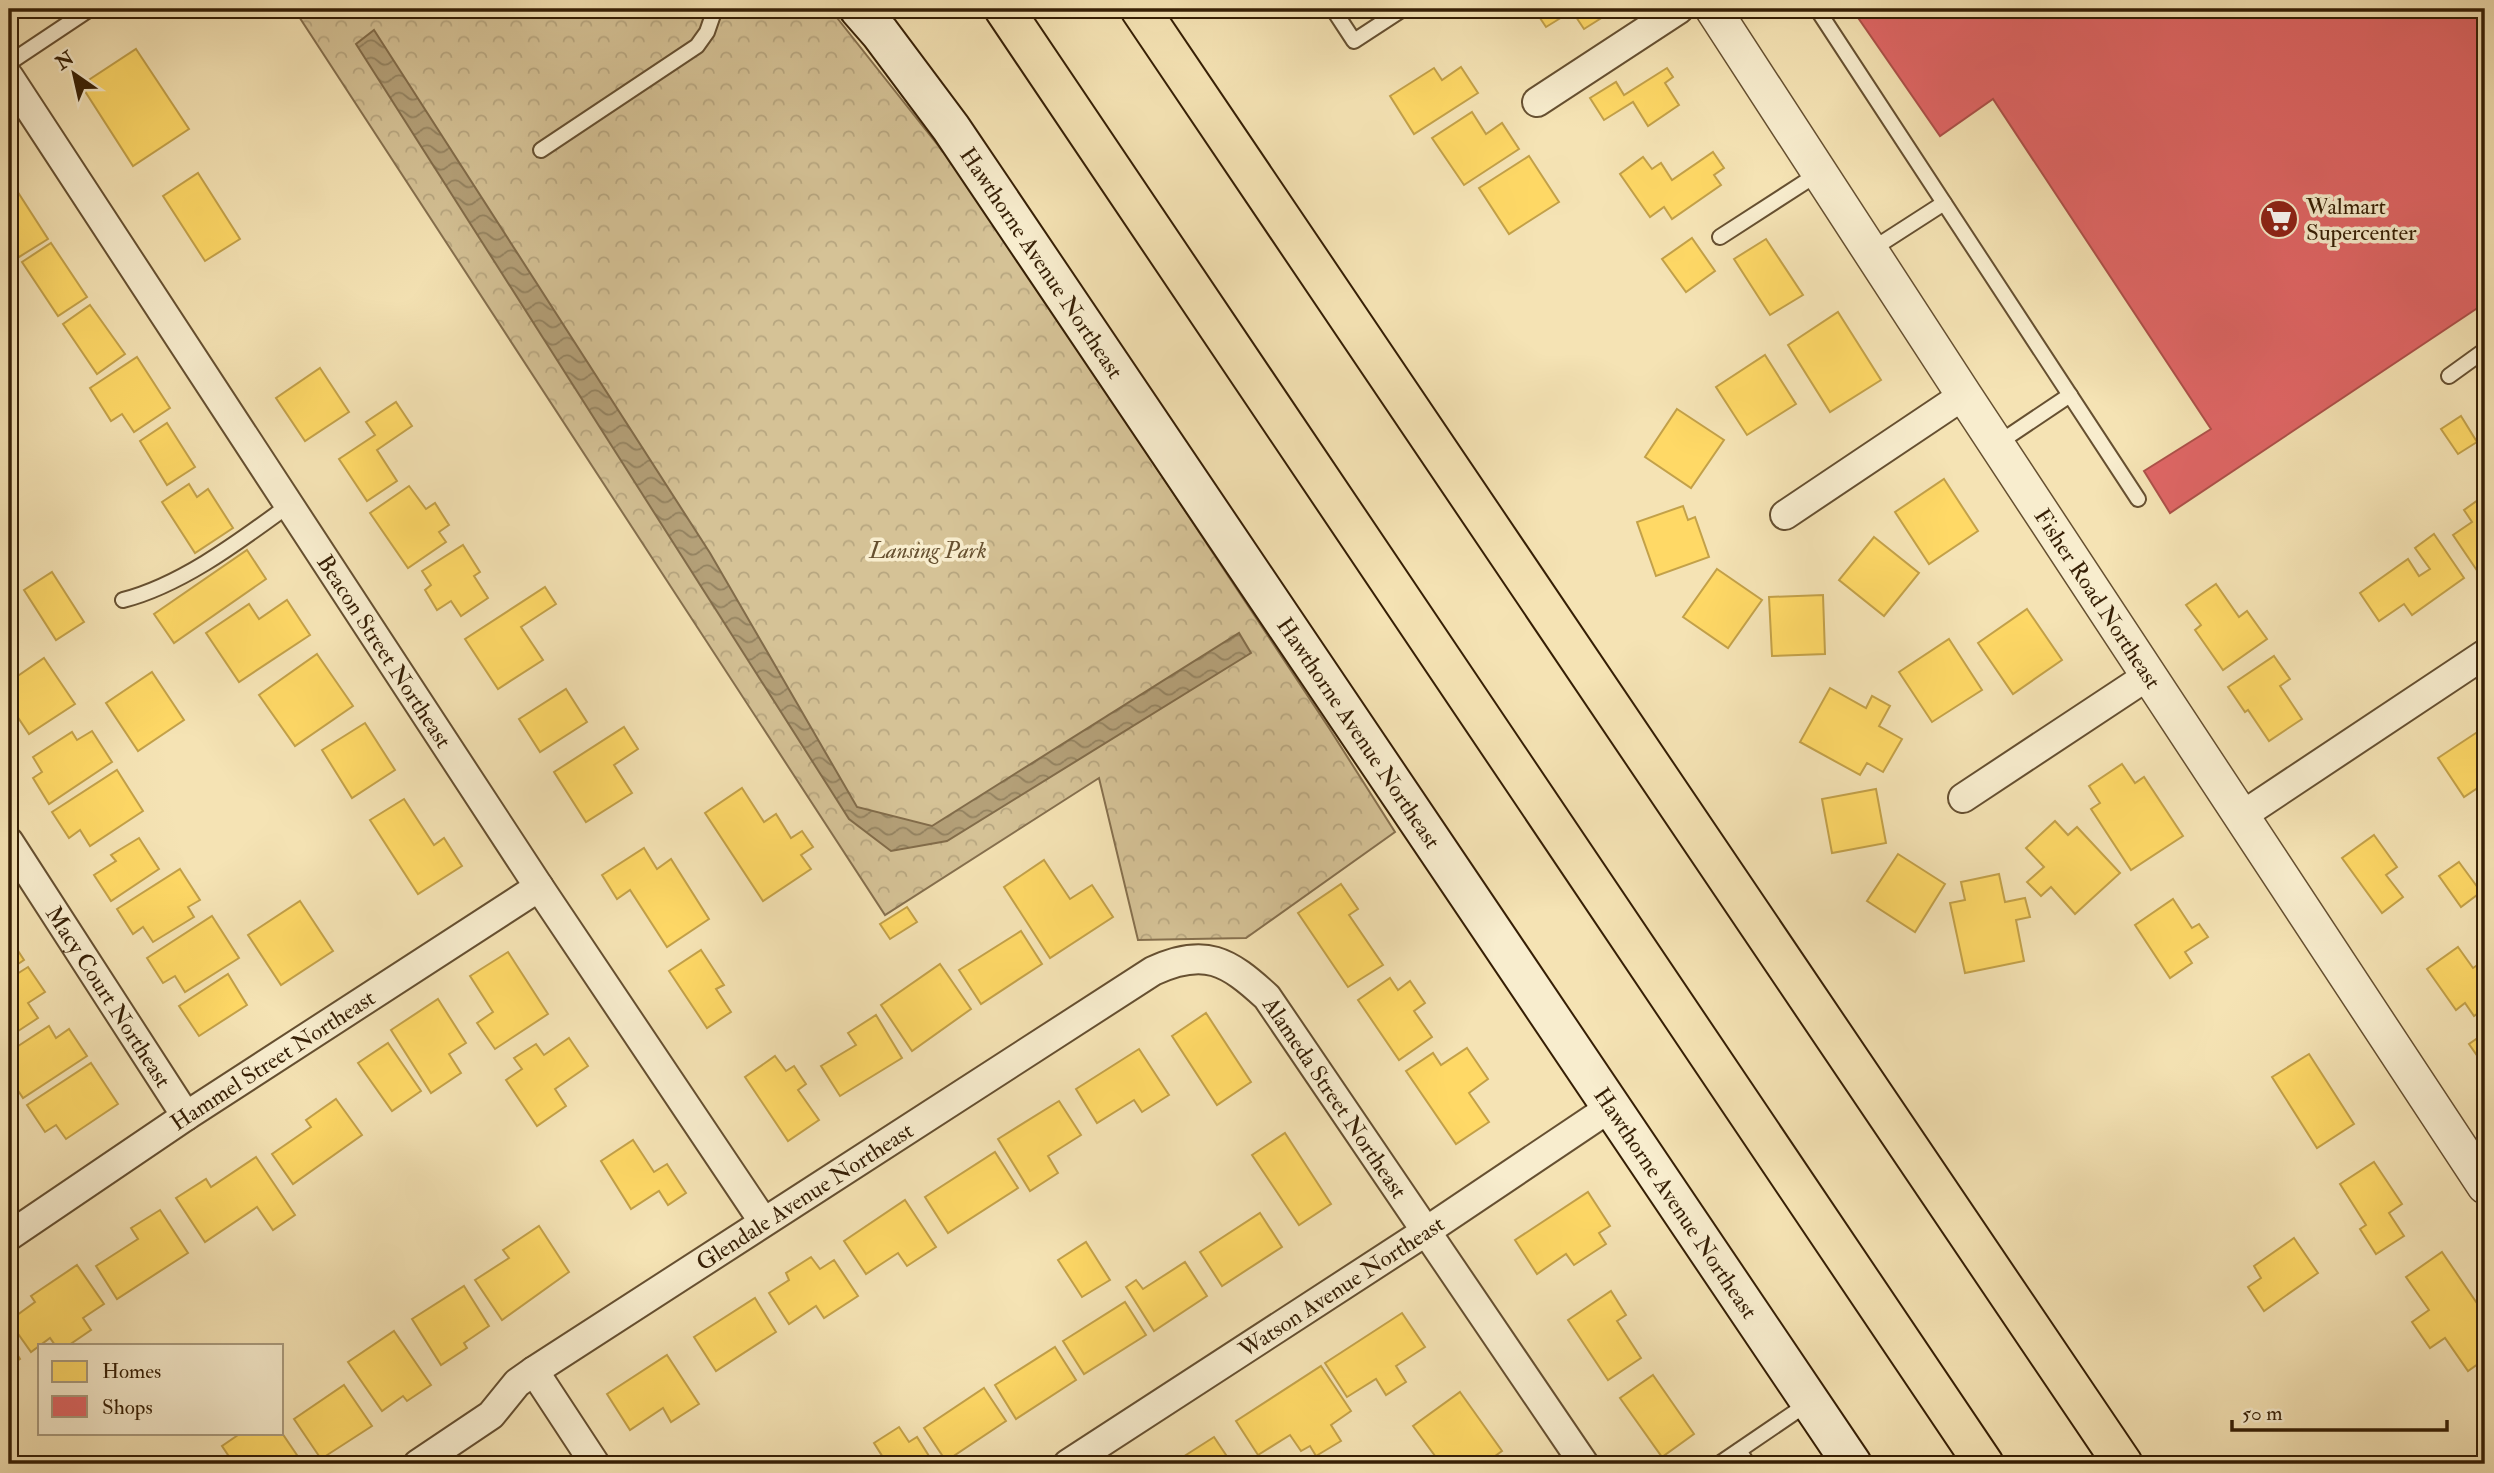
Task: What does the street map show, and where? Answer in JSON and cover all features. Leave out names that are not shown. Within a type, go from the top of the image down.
[{"type":"highway","points":[[1004,9],[1984,1464]]},
{"type":"highway","points":[[1140,9],[2123,1464]]},
{"type":"main road","name":"Hawthorne Avenue Northeast","points":[[859,9],[951,128],[1852,1464]]},
{"type":"street","points":[[1537,102],[1679,9]]},
{"type":"street","name":"Fisher Road Northeast","points":[[1713,9],[1964,395],[2484,1181]]},
{"type":"street","name":"Beacon Street Northeast","points":[[9,77],[539,887],[763,1221]]},
{"type":"street","points":[[1785,514],[1964,395]]},
{"type":"street","points":[[2243,815],[2485,654]]},
{"type":"street","points":[[1963,798],[2149,675]]},
{"type":"street","name":"Macy Court Northeast","points":[[9,842],[186,1116]]},
{"type":"street","name":"Hammel Street Northeast","points":[[9,1236],[186,1116],[539,887]]},
{"type":"street","name":"Glendale Avenue Northeast","points":[[418,1464],[491,1415],[517,1383],[534,1371],[1153,971],[1169,963],[1210,960]]},
{"type":"street","name":"Alameda Street Northeast","points":[[1210,960],[1226,964],[1243,975],[1267,997],[1584,1464]]},
{"type":"street","name":"Watson Avenue Northeast","points":[[1075,1462],[1611,1107]]},
{"type":"street","points":[[534,1371],[595,1464]]},
{"type":"lane","points":[[9,62],[90,9]]},
{"type":"lane","points":[[541,150],[697,46],[708,32],[715,9]]},
{"type":"lane","points":[[1333,9],[1354,41],[1403,9]]},
{"type":"lane","points":[[1817,9],[2138,499]]},
{"type":"lane","points":[[1720,237],[1820,172]]},
{"type":"lane","points":[[1871,250],[1944,203]]},
{"type":"lane","points":[[2449,376],[2485,350]]},
{"type":"lane","points":[[1997,444],[2070,395]]},
{"type":"lane","points":[[124,600],[149,593],[191,570],[289,505]]},
{"type":"lane","points":[[1719,1464],[1810,1402]]},
{"type":"lane","points":[[1739,1451],[1748,1464]]},
{"type":"green space","name":"Lansing Park","points":[[294,9],[830,9],[967,182],[1395,832],[1246,938],[1138,940],[1099,778],[885,915]]},
{"type":"water","points":[[374,30],[710,553],[857,807],[932,826],[1239,633],[1251,653],[947,841],[891,851],[849,819],[356,44]]},
{"type":"building: Homes","points":[[1534,9],[1614,10],[1584,29],[1572,11],[1546,27]]},
{"type":"building: Homes","points":[[136,49],[189,129],[133,166],[81,85]]},
{"type":"building: Homes","points":[[1461,67],[1478,93],[1414,134],[1390,96],[1434,68],[1442,80]]},
{"type":"building: Homes","points":[[1667,68],[1673,77],[1665,83],[1679,105],[1648,126],[1633,102],[1604,120],[1590,98],[1616,82],[1624,95]]},
{"type":"building: Homes","points":[[1472,112],[1486,134],[1502,123],[1519,149],[1464,185],[1432,138]]},
{"type":"building: Homes","points":[[1713,152],[1724,168],[1714,175],[1721,185],[1672,219],[1664,207],[1650,217],[1620,174],[1643,157],[1652,169],[1661,163],[1672,180]]},
{"type":"building: Homes","points":[[1529,156],[1559,202],[1509,234],[1479,188]]},
{"type":"building: Homes","points":[[198,173],[240,239],[205,261],[163,196]]},
{"type":"building: Homes","points":[[12,183],[48,239],[19,257],[9,241],[9,185]]},
{"type":"building: Homes","points":[[1692,238],[1715,271],[1686,292],[1662,259]]},
{"type":"building: Homes","points":[[1766,239],[1803,295],[1770,315],[1734,259]]},
{"type":"building: Homes","points":[[51,243],[87,297],[58,316],[22,262]]},
{"type":"building: Homes","points":[[90,305],[125,354],[97,374],[63,324]]},
{"type":"building: Homes","points":[[1838,312],[1881,380],[1830,412],[1788,345]]},
{"type":"building: Homes","points":[[1765,355],[1796,404],[1747,435],[1716,387]]},
{"type":"building: Homes","points":[[137,357],[170,408],[134,432],[122,414],[111,421],[90,388]]},
{"type":"building: Homes","points":[[320,368],[349,412],[305,441],[276,398]]},
{"type":"building: Homes","points":[[396,402],[412,426],[377,450],[397,481],[367,501],[339,459],[375,435],[366,422]]},
{"type":"building: Homes","points":[[1677,409],[1724,440],[1691,488],[1645,457]]},
{"type":"building: Homes","points":[[2461,416],[2477,442],[2458,454],[2441,429]]},
{"type":"building: Homes","points":[[167,423],[195,467],[167,485],[140,441]]},
{"type":"building: Homes","points":[[1944,479],[1978,531],[1929,564],[1895,512]]},
{"type":"building: Homes","points":[[189,484],[197,497],[208,489],[233,528],[195,553],[162,502]]},
{"type":"building: Homes","points":[[409,486],[426,509],[435,503],[449,525],[439,532],[446,542],[408,568],[370,513]]},
{"type":"building: Homes","points":[[2485,495],[2485,568],[2478,572],[2453,535],[2472,522],[2464,510]]},
{"type":"building: Homes","points":[[1683,506],[1688,520],[1695,517],[1709,557],[1656,576],[1637,522]]},
{"type":"building: Homes","points":[[2434,534],[2464,578],[2412,615],[2404,604],[2379,621],[2360,593],[2408,559],[2419,576],[2430,569],[2415,548]]},
{"type":"building: Homes","points":[[1874,537],[1919,573],[1884,616],[1839,580]]},
{"type":"building: Homes","points":[[463,545],[480,572],[474,576],[488,598],[461,616],[451,601],[437,610],[425,590],[431,585],[422,571]]},
{"type":"building: Homes","points":[[247,550],[266,579],[174,643],[154,614]]},
{"type":"building: Homes","points":[[1717,569],[1762,600],[1728,648],[1683,617]]},
{"type":"building: Homes","points":[[52,572],[84,622],[56,640],[24,590]]},
{"type":"building: Homes","points":[[2216,584],[2239,617],[2247,611],[2267,639],[2223,670],[2195,630],[2201,625],[2186,605]]},
{"type":"building: Homes","points":[[545,587],[556,604],[521,627],[543,660],[498,689],[465,639]]},
{"type":"building: Homes","points":[[1823,595],[1825,654],[1772,656],[1769,597]]},
{"type":"building: Homes","points":[[287,600],[310,635],[239,682],[206,633],[249,604],[259,619]]},
{"type":"building: Homes","points":[[2027,609],[2062,660],[2013,694],[1978,643]]},
{"type":"building: Homes","points":[[1949,639],[1982,690],[1932,722],[1899,672]]},
{"type":"building: Homes","points":[[317,654],[353,706],[295,746],[259,695]]},
{"type":"building: Homes","points":[[2274,656],[2290,679],[2280,686],[2302,719],[2269,741],[2228,687]]},
{"type":"building: Homes","points":[[44,658],[75,704],[29,734],[9,704],[9,682]]},
{"type":"building: Homes","points":[[152,672],[184,720],[138,751],[106,703]]},
{"type":"building: Homes","points":[[1830,688],[1866,708],[1872,696],[1890,706],[1879,726],[1902,739],[1883,772],[1867,763],[1860,775],[1800,742]]},
{"type":"building: Homes","points":[[566,689],[587,722],[540,752],[519,719]]},
{"type":"building: Homes","points":[[365,723],[395,770],[352,798],[322,750]]},
{"type":"building: Homes","points":[[624,727],[638,749],[614,765],[632,793],[586,822],[554,772]]},
{"type":"building: Homes","points":[[2485,727],[2485,783],[2464,797],[2438,758]]},
{"type":"building: Homes","points":[[92,731],[112,762],[49,804],[33,778],[42,772],[33,757],[72,732],[77,740]]},
{"type":"building: Homes","points":[[2122,764],[2135,783],[2144,777],[2183,836],[2131,870],[2091,809],[2100,803],[2089,786]]},
{"type":"building: Homes","points":[[117,770],[143,811],[90,846],[80,830],[69,838],[52,812]]},
{"type":"building: Homes","points":[[742,788],[764,822],[776,814],[791,838],[802,831],[813,847],[801,855],[811,869],[763,901],[705,813]]},
{"type":"building: Homes","points":[[1876,789],[1886,843],[1832,853],[1822,799]]},
{"type":"building: Homes","points":[[404,799],[434,845],[444,838],[462,866],[418,894],[370,820]]},
{"type":"building: Homes","points":[[2055,821],[2068,835],[2077,827],[2120,873],[2075,914],[2051,887],[2041,896],[2027,882],[2044,867],[2026,848]]},
{"type":"building: Homes","points":[[2374,835],[2397,867],[2386,875],[2403,897],[2382,913],[2342,858]]},
{"type":"building: Homes","points":[[139,838],[159,869],[111,901],[94,875],[116,861],[111,855]]},
{"type":"building: Homes","points":[[644,848],[657,869],[671,859],[709,919],[667,947],[630,890],[617,899],[602,875]]},
{"type":"building: Homes","points":[[1898,854],[1945,884],[1915,932],[1867,901]]},
{"type":"building: Homes","points":[[1044,860],[1070,899],[1092,885],[1113,917],[1050,958],[1004,887]]},
{"type":"building: Homes","points":[[2459,862],[2481,892],[2461,907],[2439,876]]},
{"type":"building: Homes","points":[[180,869],[200,900],[188,907],[194,917],[153,942],[143,927],[133,934],[117,909]]},
{"type":"building: Homes","points":[[1999,874],[2005,902],[2025,898],[2030,917],[2016,920],[2024,961],[1965,973],[1950,903],[1965,900],[1961,882]]},
{"type":"building: Homes","points":[[1341,884],[1358,909],[1349,915],[1383,965],[1348,987],[1298,913]]},
{"type":"building: Homes","points":[[2173,899],[2192,928],[2199,924],[2208,937],[2185,952],[2192,963],[2170,978],[2135,925]]},
{"type":"building: Homes","points":[[300,901],[333,951],[281,985],[248,935]]},
{"type":"building: Homes","points":[[907,907],[917,922],[890,939],[880,924]]},
{"type":"building: Homes","points":[[212,916],[239,958],[185,992],[175,976],[163,983],[147,958]]},
{"type":"building: Homes","points":[[1021,931],[1042,964],[981,1004],[959,970]]},
{"type":"building: Homes","points":[[9,937],[24,960],[9,970]]},
{"type":"building: Homes","points":[[2458,947],[2473,968],[2482,962],[2485,967],[2485,1008],[2474,1016],[2465,1003],[2456,1010],[2427,969]]},
{"type":"building: Homes","points":[[701,950],[724,985],[716,989],[731,1012],[707,1028],[669,971]]},
{"type":"building: Homes","points":[[508,952],[548,1014],[495,1049],[477,1023],[493,1012],[470,976]]},
{"type":"building: Homes","points":[[940,964],[971,1009],[912,1051],[881,1005]]},
{"type":"building: Homes","points":[[28,967],[45,992],[28,1003],[38,1018],[9,1037],[9,979]]},
{"type":"building: Homes","points":[[228,974],[247,1005],[199,1036],[179,1006]]},
{"type":"building: Homes","points":[[1390,978],[1398,990],[1410,981],[1425,1003],[1414,1011],[1432,1037],[1399,1060],[1358,1000]]},
{"type":"building: Homes","points":[[438,999],[466,1043],[449,1054],[461,1073],[431,1093],[391,1030]]},
{"type":"building: Homes","points":[[1206,1013],[1251,1082],[1217,1105],[1172,1036]]},
{"type":"building: Homes","points":[[876,1015],[902,1058],[840,1096],[821,1066],[856,1045],[848,1033]]},
{"type":"building: Homes","points":[[49,1026],[56,1038],[69,1029],[87,1056],[23,1098],[9,1077],[9,1052]]},
{"type":"building: Homes","points":[[2485,1033],[2485,1067],[2469,1044]]},
{"type":"building: Homes","points":[[569,1038],[588,1066],[555,1089],[566,1106],[537,1126],[506,1080],[522,1069],[514,1058],[536,1044],[544,1055]]},
{"type":"building: Homes","points":[[388,1043],[421,1091],[392,1111],[358,1063]]},
{"type":"building: Homes","points":[[1467,1048],[1488,1079],[1469,1093],[1489,1122],[1456,1144],[1406,1071],[1433,1053],[1441,1065]]},
{"type":"building: Homes","points":[[1139,1049],[1169,1095],[1142,1112],[1134,1100],[1097,1123],[1076,1089]]},
{"type":"building: Homes","points":[[2309,1054],[2354,1124],[2317,1148],[2272,1077]]},
{"type":"building: Homes","points":[[775,1056],[786,1071],[794,1066],[806,1084],[798,1090],[819,1120],[788,1141],[745,1077]]},
{"type":"building: Homes","points":[[91,1063],[118,1104],[66,1139],[56,1125],[45,1132],[27,1105]]},
{"type":"building: Homes","points":[[336,1099],[362,1135],[293,1184],[272,1154],[311,1127],[306,1120]]},
{"type":"building: Homes","points":[[1059,1101],[1081,1135],[1048,1156],[1058,1173],[1030,1191],[998,1139]]},
{"type":"building: Homes","points":[[1285,1133],[1331,1204],[1299,1225],[1252,1155]]},
{"type":"building: Homes","points":[[633,1140],[654,1172],[667,1164],[686,1193],[668,1205],[659,1191],[631,1209],[601,1161]]},
{"type":"building: Homes","points":[[995,1152],[1018,1188],[948,1233],[925,1197]]},
{"type":"building: Homes","points":[[256,1157],[295,1215],[273,1230],[257,1207],[205,1242],[176,1198],[206,1179],[211,1187]]},
{"type":"building: Homes","points":[[2374,1162],[2402,1204],[2389,1213],[2404,1236],[2376,1254],[2360,1229],[2366,1225],[2340,1184]]},
{"type":"building: Homes","points":[[1588,1192],[1610,1226],[1599,1233],[1606,1244],[1574,1265],[1566,1254],[1537,1274],[1515,1240]]},
{"type":"building: Homes","points":[[905,1200],[936,1247],[907,1266],[898,1253],[866,1274],[844,1241]]},
{"type":"building: Homes","points":[[160,1210],[188,1253],[117,1299],[96,1266],[138,1239],[131,1228]]},
{"type":"building: Homes","points":[[1260,1213],[1282,1247],[1222,1286],[1200,1252]]},
{"type":"building: Homes","points":[[539,1226],[569,1272],[502,1320],[475,1280],[509,1258],[503,1250]]},
{"type":"building: Homes","points":[[2294,1238],[2318,1273],[2264,1311],[2248,1287],[2261,1278],[2254,1266]]},
{"type":"building: Homes","points":[[1086,1242],[1110,1280],[1082,1297],[1058,1260]]},
{"type":"building: Homes","points":[[2442,1252],[2485,1315],[2485,1359],[2468,1371],[2445,1338],[2430,1348],[2412,1322],[2429,1310],[2406,1277]]},
{"type":"building: Homes","points":[[811,1257],[820,1269],[834,1260],[858,1296],[824,1318],[816,1306],[789,1324],[769,1293],[789,1280],[786,1273]]},
{"type":"building: Homes","points":[[1185,1262],[1207,1296],[1154,1331],[1126,1287],[1136,1280],[1143,1289]]},
{"type":"building: Homes","points":[[77,1265],[104,1304],[83,1318],[91,1330],[70,1344],[54,1344],[50,1338],[38,1344],[31,1352],[9,1321],[35,1302],[31,1296]]},
{"type":"building: Homes","points":[[464,1286],[489,1326],[464,1343],[467,1348],[441,1365],[412,1319]]},
{"type":"building: Homes","points":[[1611,1291],[1626,1315],[1617,1321],[1641,1358],[1608,1380],[1568,1320]]},
{"type":"building: Homes","points":[[755,1298],[776,1332],[716,1371],[694,1337]]},
{"type":"building: Homes","points":[[1125,1302],[1146,1335],[1084,1374],[1063,1341]]},
{"type":"building: Homes","points":[[1402,1313],[1425,1347],[1396,1366],[1406,1382],[1386,1395],[1376,1379],[1347,1397],[1325,1363]]},
{"type":"building: Homes","points":[[394,1331],[431,1385],[407,1401],[403,1396],[382,1411],[348,1362]]},
{"type":"building: Homes","points":[[9,1341],[20,1359],[9,1366]]},
{"type":"building: Homes","points":[[1055,1347],[1076,1380],[1016,1419],[995,1385]]},
{"type":"building: Homes","points":[[667,1355],[699,1404],[671,1422],[663,1408],[630,1430],[607,1394]]},
{"type":"building: Homes","points":[[1321,1366],[1351,1411],[1331,1425],[1341,1441],[1316,1456],[1310,1446],[1301,1451],[1290,1435],[1258,1455],[1236,1421]]},
{"type":"building: Homes","points":[[1653,1375],[1694,1434],[1662,1457],[1620,1398]]},
{"type":"building: Homes","points":[[344,1385],[372,1426],[321,1459],[294,1419]]},
{"type":"building: Homes","points":[[984,1388],[1006,1421],[946,1461],[924,1428]]},
{"type":"building: Homes","points":[[1460,1392],[1502,1451],[1484,1464],[1460,1464],[1455,1457],[1446,1464],[1441,1464],[1413,1426]]},
{"type":"building: Homes","points":[[899,1427],[909,1442],[917,1437],[934,1464],[875,1464],[884,1459],[874,1443]]},
{"type":"building: Homes","points":[[240,1434],[283,1434],[303,1464],[234,1464],[222,1446]]},
{"type":"building: Homes","points":[[1214,1437],[1232,1464],[1172,1464]]},
{"type":"building: Shops","name":"Walmart Supercenter","points":[[1852,9],[2485,9],[2485,303],[2170,513],[2144,471],[2211,429],[1993,99],[1940,136]]},
{"type":"place","name":"Walmart Supercenter","points":[[2279,219]]}]
